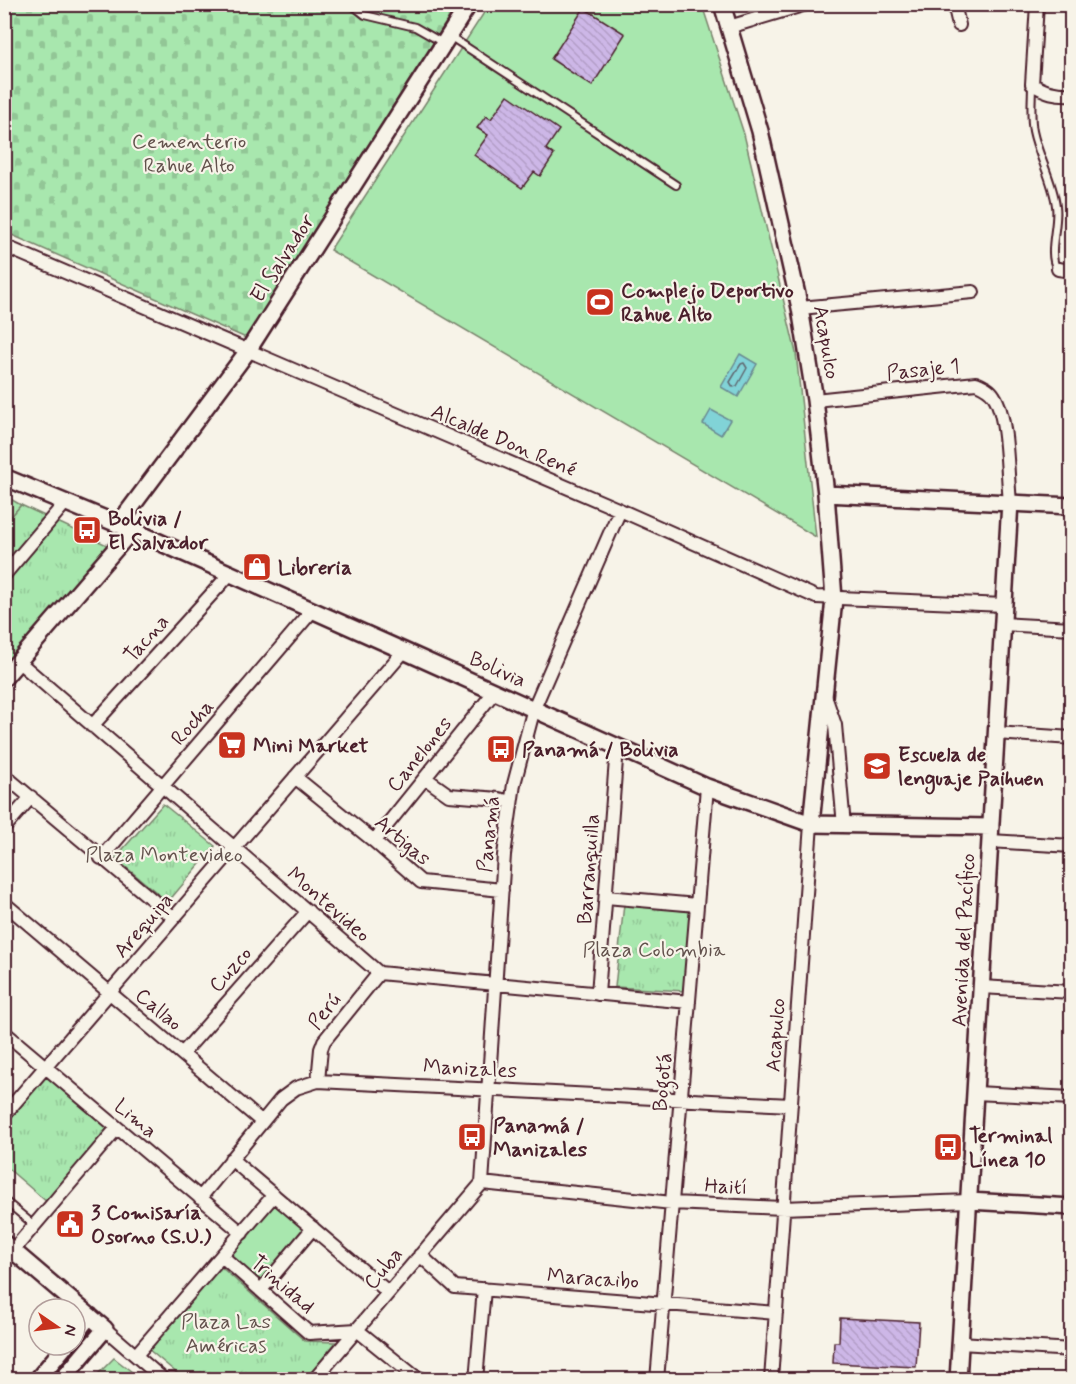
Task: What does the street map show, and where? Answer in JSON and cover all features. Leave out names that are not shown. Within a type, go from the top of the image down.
[{"type":"street","name":"El Salvador","points":[[4,678],[125,528],[247,351],[469,4]]},
{"type":"street","name":"Acapulco","points":[[722,4],[760,131],[800,308],[815,400],[826,494],[834,599],[811,824],[771,1380]]},
{"type":"street","points":[[729,27],[806,4]]},
{"type":"street","points":[[954,4],[959,25]]},
{"type":"street","points":[[1037,4],[1032,84],[1044,92],[1071,94]]},
{"type":"street","name":"Alcalde Don René","points":[[4,246],[620,510],[816,597],[1004,605]]},
{"type":"street","points":[[1058,270],[1071,272]]},
{"type":"street","points":[[800,308],[972,292]]},
{"type":"street","name":"Pasaje 1","points":[[815,400],[976,383],[986,387],[995,397],[1002,417],[1010,502]]},
{"type":"street","name":"Bolivia","points":[[4,477],[534,708],[707,787],[811,824],[990,834]]},
{"type":"street","points":[[826,494],[1071,506]]},
{"type":"street","name":"Avenida del Pacífico","points":[[958,1380],[1010,502]]},
{"type":"street","points":[[4,575],[65,503]]},
{"type":"street","name":"Panamá","points":[[482,1183],[504,855],[519,759],[534,708],[620,510]]},
{"type":"street","name":"Tacna","points":[[92,726],[229,575]]},
{"type":"street","name":"Rocha","points":[[101,858],[312,611]]},
{"type":"street","points":[[1002,624],[1071,628]]},
{"type":"street","name":"Arequipa","points":[[4,1115],[404,651]]},
{"type":"street","name":"Montevideo","points":[[19,662],[379,974]]},
{"type":"street","name":"Canelones","points":[[374,841],[495,692]]},
{"type":"street","name":"Acapulco","points":[[825,695],[835,725],[844,826]]},
{"type":"street","points":[[996,733],[1071,738]]},
{"type":"street","name":"Barranquilla","points":[[598,994],[617,747]]},
{"type":"street","points":[[4,775],[174,918]]},
{"type":"street","name":"Artigas","points":[[295,777],[421,882],[502,890]]},
{"type":"street","points":[[425,778],[448,795],[511,802]]},
{"type":"street","name":"Bogotá","points":[[657,1380],[707,787]]},
{"type":"street","points":[[4,828],[31,797]]},
{"type":"street","points":[[990,834],[1071,846]]},
{"type":"street","points":[[606,897],[697,905]]},
{"type":"street","name":"Callao","points":[[4,903],[261,1121]]},
{"type":"street","name":"Cuzco","points":[[182,1054],[308,911]]},
{"type":"street","points":[[379,974],[689,1002]]},
{"type":"street","name":"Perú","points":[[318,1081],[324,1041],[379,974]]},
{"type":"street","points":[[981,987],[1071,992]]},
{"type":"street","name":"Lima","points":[[4,1032],[242,1233]]},
{"type":"street","name":"Manizales","points":[[200,1198],[261,1121],[288,1093],[307,1083],[318,1081],[791,1105]]},
{"type":"street","points":[[975,1093],[1071,1098]]},
{"type":"street","points":[[117,1128],[34,1226],[7,1251],[90,1316],[164,1380]]},
{"type":"street","points":[[231,1160],[388,1292]]},
{"type":"street","name":"Haití","points":[[482,1183],[672,1203],[783,1208],[969,1201]]},
{"type":"street","name":"Cuba","points":[[314,1380],[482,1183]]},
{"type":"street","points":[[136,1355],[274,1195]]},
{"type":"street","points":[[969,1201],[1071,1208]]},
{"type":"street","points":[[261,1290],[312,1228]]},
{"type":"street","name":"Maracaibo","points":[[420,1255],[455,1287],[776,1313]]},
{"type":"street","name":"Trinidad","points":[[222,1257],[309,1333],[357,1330]]},
{"type":"street","points":[[476,1380],[484,1289]]},
{"type":"street","points":[[87,1320],[90,1316]]},
{"type":"street","points":[[62,1380],[105,1329]]},
{"type":"street","points":[[357,1330],[414,1376],[424,1380]]},
{"type":"street","points":[[960,1344],[1071,1350]]},
{"type":"street","points":[[37,1380],[56,1357]]},
{"type":"lane","points":[[351,4],[365,15],[415,27],[446,39],[676,185]]},
{"type":"lane","points":[[1032,84],[1032,130],[1056,204],[1053,251],[1054,263],[1058,270]]},
{"type":"lane","points":[[4,1200],[34,1226]]},
{"type":"green space","name":"Cementerio Rahue Alto","points":[[5,5],[457,5],[246,338],[5,232]]},
{"type":"green space","name":"Complejo Deportivo Rahue Alto","points":[[489,5],[702,5],[744,134],[796,353],[816,537],[330,250]]},
{"type":"green space","points":[[5,496],[21,505],[5,524]]},
{"type":"green space","points":[[21,505],[107,545],[5,669],[5,524]]},
{"type":"green space","name":"Plaza Montevideo","points":[[163,804],[215,846],[168,902],[115,858]]},
{"type":"green space","name":"Plaza Colombia","points":[[624,904],[693,912],[685,991],[615,987]]},
{"type":"green space","points":[[46,1075],[110,1129],[48,1203],[5,1166],[5,1124]]},
{"type":"green space","points":[[274,1200],[307,1228],[261,1285],[228,1256]]},
{"type":"green space","name":"Plaza Las Américas","points":[[220,1266],[305,1341],[336,1342],[305,1380],[184,1379],[148,1349]]},
{"type":"green space","points":[[114,1358],[141,1379],[93,1379]]},
{"type":"water","points":[[740,354],[757,364],[738,397],[721,387]]},
{"type":"water","points":[[711,410],[730,420],[721,435],[703,424]]},
{"type":"building","points":[[584,8],[625,34],[592,86],[551,59]]},
{"type":"building","points":[[508,95],[559,130],[546,149],[554,155],[540,176],[534,172],[522,188],[474,155],[488,135],[477,128],[486,116],[491,119]]},
{"type":"building","points":[[840,1318],[919,1322],[916,1367],[833,1363],[834,1342],[839,1342]]},
{"type":"place","name":"Complejo Deportivo Rahue Alto","points":[[600,302]]},
{"type":"place","name":"Bolivia / El Salvador","points":[[87,530]]},
{"type":"place","name":"Libreria","points":[[257,567]]},
{"type":"place","name":"Mini Market","points":[[232,745]]},
{"type":"place","name":"Panamá / Bolivia","points":[[501,749]]},
{"type":"place","name":"Escuela de lenguaje Paihuen","points":[[877,766]]},
{"type":"place","name":"Panamá / Manizales","points":[[472,1137]]},
{"type":"place","name":"Terminal Línea 10","points":[[948,1147]]},
{"type":"place","name":"3 Comisaría Osorno (S.U.)","points":[[70,1224]]}]
